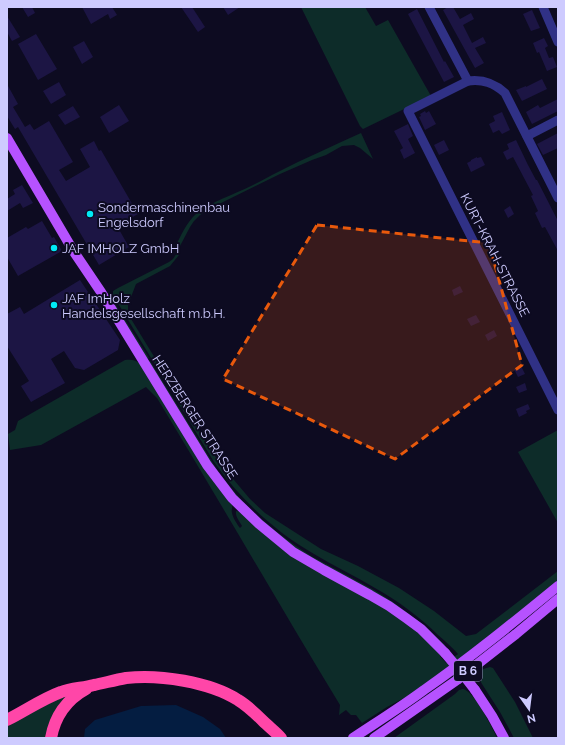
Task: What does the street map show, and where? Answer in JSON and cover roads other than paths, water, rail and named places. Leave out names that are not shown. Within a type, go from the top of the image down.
[{"type":"highway","points":[[7,720],[52,696],[63,692],[127,678],[141,677],[169,679],[198,684],[221,691],[238,699],[252,710],[281,738]]},
{"type":"highway","points":[[51,738],[55,722],[62,708],[75,696],[92,686]]},
{"type":"highway","points":[[264,722],[271,738]]},
{"type":"main road","name":"HERZBERGER STRASSE","points":[[7,138],[74,252],[101,292],[207,465],[232,498],[259,524],[294,552],[389,606],[420,629],[445,653],[475,690],[504,738]]},
{"type":"main road","name":"B 6","points":[[353,738],[446,674],[558,586]]},
{"type":"main road","name":"B 6","points":[[374,738],[457,680],[558,599]]},
{"type":"street","points":[[429,7],[468,81],[476,80],[493,84],[505,93],[558,198]]},
{"type":"street","points":[[543,7],[558,42]]},
{"type":"street","name":"KURT-KRAH-STRASSE","points":[[468,81],[408,111],[558,410]]},
{"type":"street","points":[[527,136],[558,120]]},
{"type":"water","points":[[176,705],[203,717],[220,729],[226,738],[84,738],[85,729],[95,720],[141,706]]},
{"type":"place","name":"Sondermaschinenbau Engelsdorf","points":[[90,214]]},
{"type":"place","name":"JAF IMHOLZ GmbH","points":[[54,248]]},
{"type":"place","name":"JAF ImHolz Handelsgesellschaft m.b.H.","points":[[54,305]]}]
